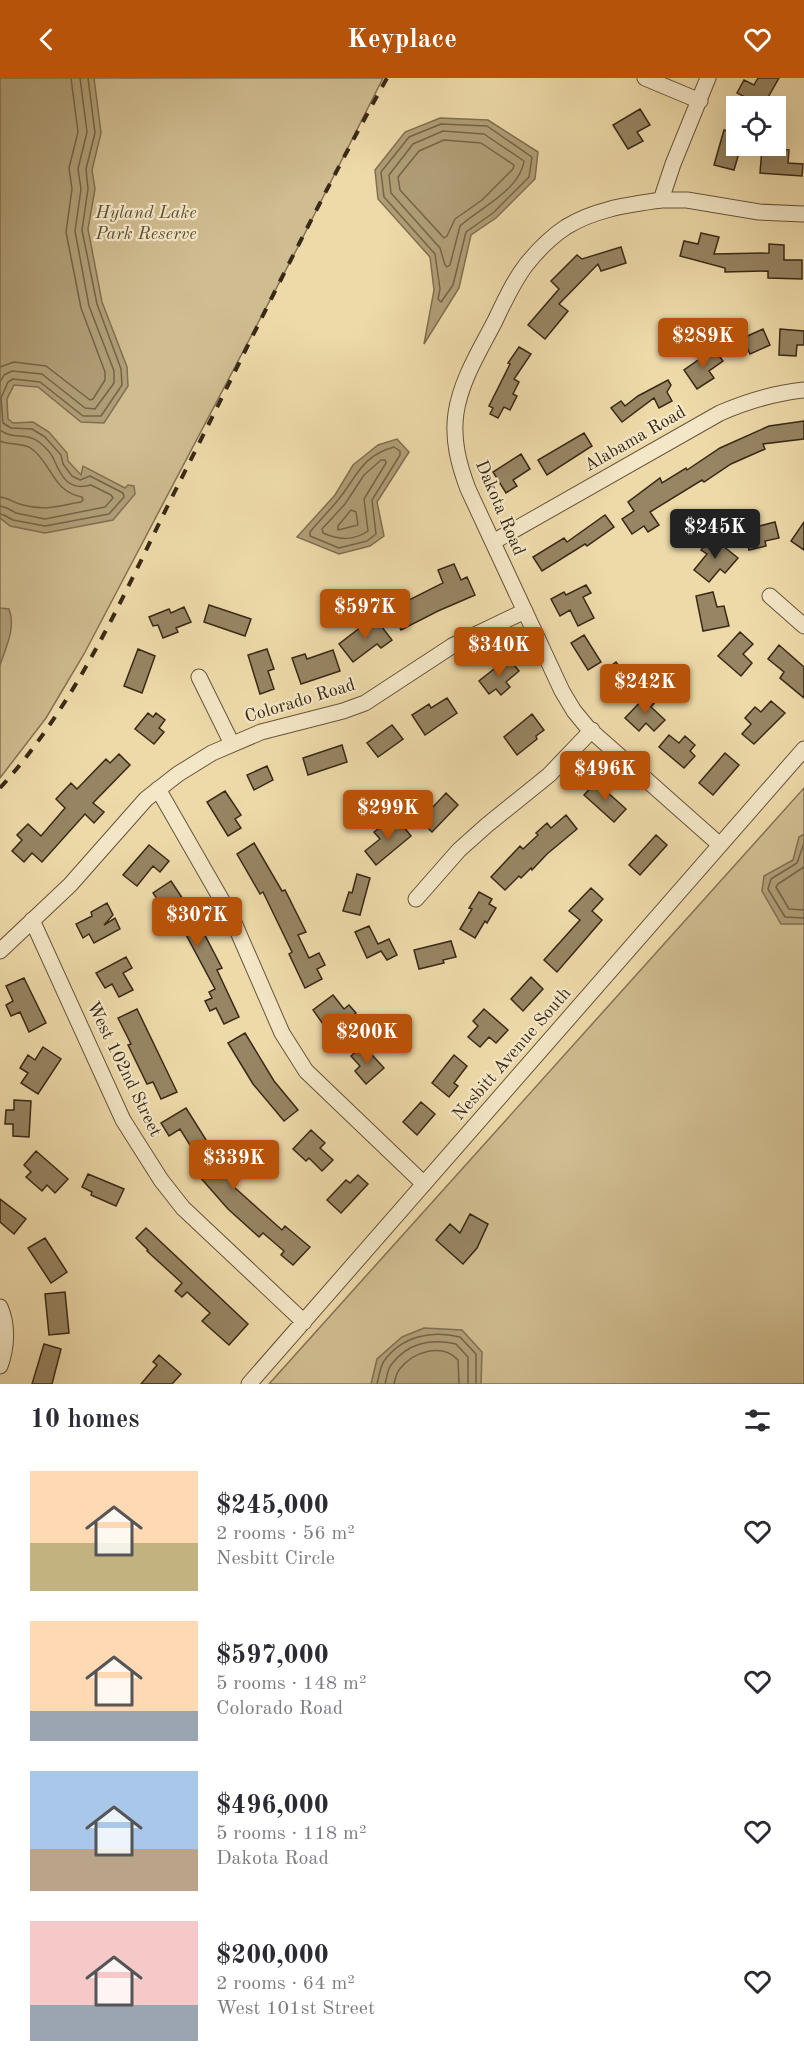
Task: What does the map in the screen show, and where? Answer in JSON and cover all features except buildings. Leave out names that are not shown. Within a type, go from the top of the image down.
[{"type":"street","points":[[645,78],[700,101]]},
{"type":"street","points":[[661,200],[708,78]]},
{"type":"street","name":"Dakota Road","points":[[720,845],[592,730],[574,711],[562,692],[459,466],[455,440],[456,414],[461,390],[471,367],[512,289],[526,265],[543,245],[564,228],[587,215],[613,207],[661,200],[687,200],[759,212],[804,214]]},
{"type":"street","name":"Alabama Road","points":[[492,542],[720,413],[750,400],[782,392],[804,390]]},
{"type":"street","points":[[770,596],[804,626]]},
{"type":"street","name":"Colorado Road","points":[[0,951],[70,885],[101,848],[158,789],[212,753],[261,732],[365,703],[452,646],[525,611]]},
{"type":"street","points":[[199,677],[232,744]]},
{"type":"street","points":[[416,899],[459,850],[549,775],[592,730]]},
{"type":"street","name":"Nesbitt Avenue South","points":[[249,1384],[804,749]]},
{"type":"street","points":[[158,789],[232,918],[282,1033],[306,1071],[424,1184]]},
{"type":"street","name":"West 102nd Street","points":[[32,920],[123,1120],[161,1180],[183,1209],[304,1322]]},
{"type":"street","points":[[0,1307],[6,1341],[0,1366]]},
{"type":"green space","name":"Hyland Lake Park Reserve","points":[[0,78],[383,78],[299,245],[84,654],[46,718],[0,778]]},
{"type":"green space","points":[[804,788],[804,1384],[269,1384]]},
{"type":"water","points":[[0,78],[94,78],[101,133],[92,170],[95,189],[88,229],[102,302],[127,367],[128,386],[104,423],[81,422],[38,387],[14,385],[7,399],[8,419],[13,423],[33,422],[49,432],[67,453],[68,461],[81,475],[83,466],[125,488],[128,485],[134,486],[135,494],[113,520],[45,533],[10,526],[0,518]]},
{"type":"water","points":[[440,118],[488,120],[538,152],[535,179],[496,218],[471,235],[459,288],[424,344],[434,290],[430,257],[378,199],[375,170],[405,132]]},
{"type":"water","points":[[397,439],[409,452],[377,502],[384,536],[370,546],[339,554],[297,537],[335,495],[353,465],[378,445]]},
{"type":"water","points":[[0,608],[9,609],[11,623],[0,665]]},
{"type":"water","points":[[804,834],[804,924],[781,924],[762,891],[764,876],[793,860],[799,837]]},
{"type":"water","points":[[424,1328],[462,1330],[482,1352],[481,1384],[371,1384],[377,1359],[402,1337]]},
{"type":"railway","points":[[0,788],[52,721],[96,649],[304,235],[387,78]]}]
